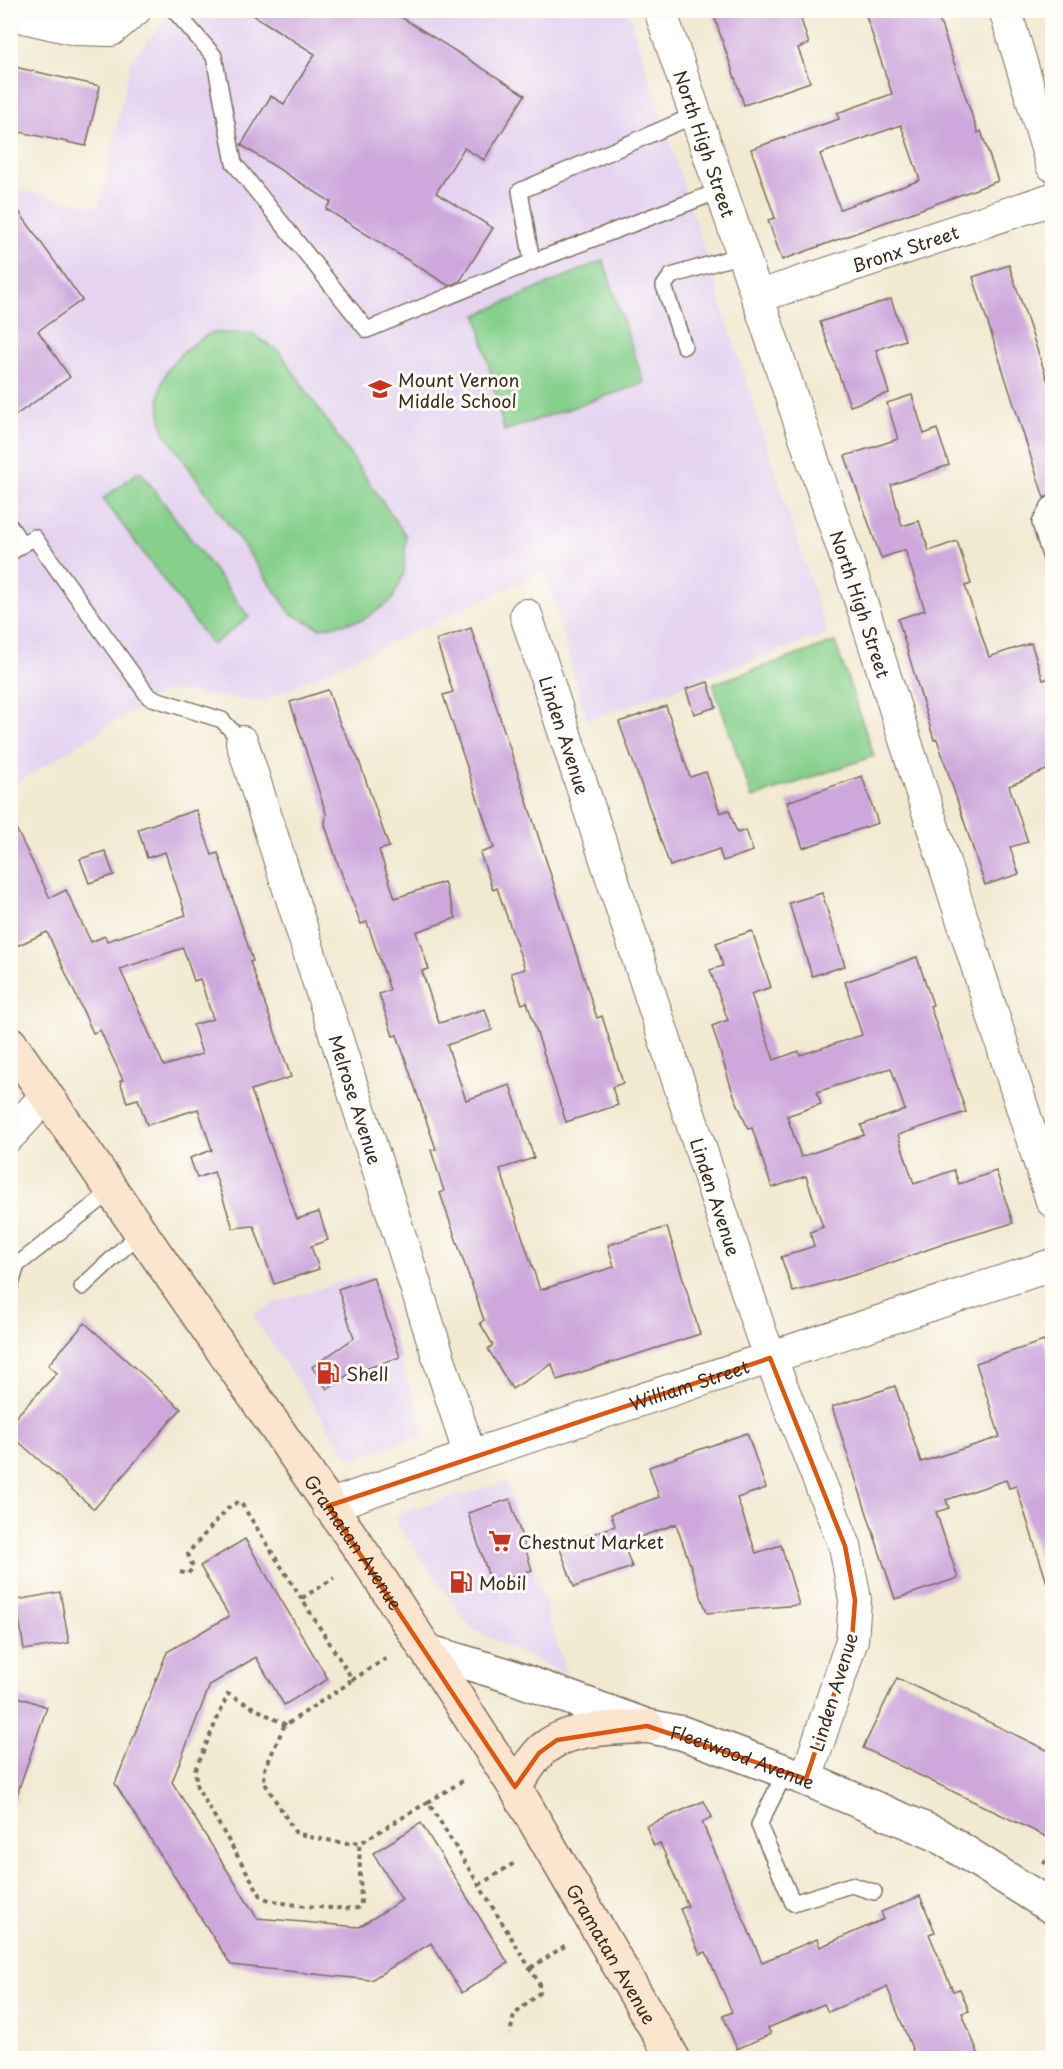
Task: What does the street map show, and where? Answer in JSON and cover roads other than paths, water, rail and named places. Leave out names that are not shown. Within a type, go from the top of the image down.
[{"type":"main road","name":"Gramatan Avenue","points":[[10,1043],[373,1568],[514,1787],[673,2058]]},
{"type":"main road","points":[[514,1787],[539,1753],[557,1740],[572,1734],[648,1726]]},
{"type":"street","points":[[10,14],[75,29],[111,30],[135,10]]},
{"type":"street","name":"North High Street","points":[[660,10],[869,625],[1053,1201]]},
{"type":"street","points":[[1005,10],[1053,165]]},
{"type":"street","name":"Bronx Street","points":[[757,297],[1053,199]]},
{"type":"street","name":"Linden Avenue","points":[[526,615],[770,1358],[845,1546],[855,1600],[852,1640],[796,1775]]},
{"type":"street","name":"Melrose Avenue","points":[[242,742],[470,1456]]},
{"type":"street","points":[[10,1135],[46,1096]]},
{"type":"street","name":"William Street","points":[[328,1506],[470,1456],[1053,1265]]},
{"type":"street","name":"Fleetwood Avenue","points":[[427,1651],[504,1674],[648,1726],[682,1733],[796,1775],[936,1834],[1047,1888]]},
{"type":"lane","points":[[174,10],[214,56],[234,163],[367,330],[532,262],[722,190]]},
{"type":"lane","points":[[532,262],[520,191],[695,116]]},
{"type":"lane","points":[[684,346],[664,286],[671,276],[744,254]]},
{"type":"lane","points":[[1053,504],[1049,506],[1040,523],[1053,562]]},
{"type":"lane","points":[[10,526],[22,545],[149,697],[222,720],[242,742]]},
{"type":"lane","points":[[11,1284],[17,1265],[113,1190]]},
{"type":"lane","points":[[82,1287],[142,1231]]},
{"type":"lane","points":[[796,1775],[759,1825],[793,1903],[851,1885],[874,1892]]},
{"type":"place","name":"Mount Vernon Middle School","points":[[380,389]]},
{"type":"place","name":"Shell","points":[[328,1373]]},
{"type":"place","name":"Chestnut Market","points":[[500,1541]]},
{"type":"place","name":"Mobil","points":[[461,1582]]}]
